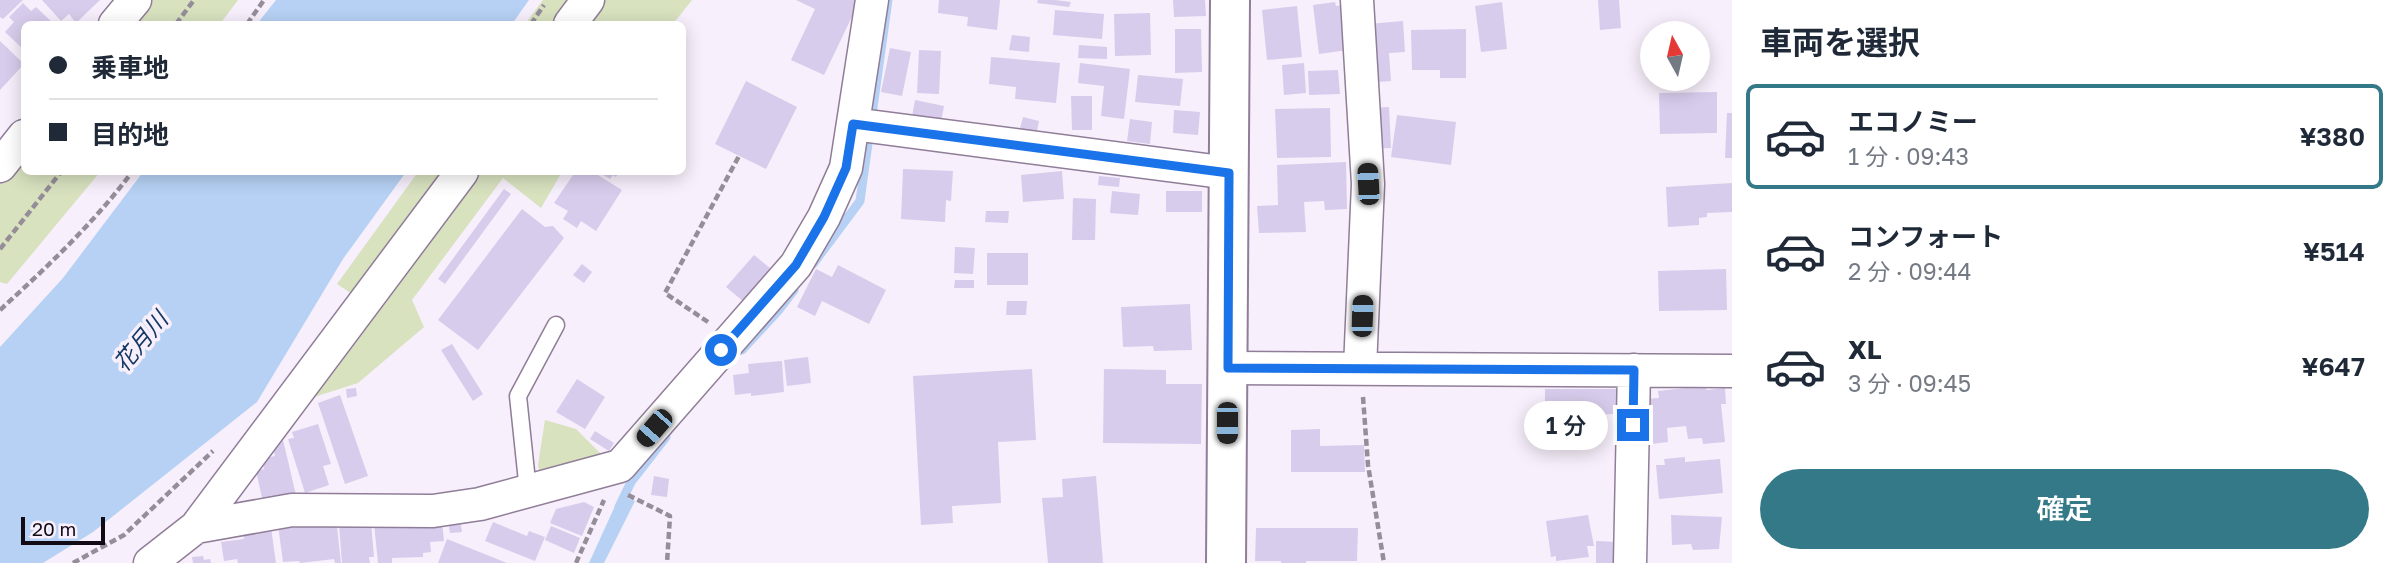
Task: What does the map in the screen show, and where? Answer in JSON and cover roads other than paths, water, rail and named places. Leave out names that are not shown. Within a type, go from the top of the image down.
[{"type":"street","points":[[118,21],[135,0]]},
{"type":"street","points":[[572,21],[588,0]]},
{"type":"street","points":[[196,527],[292,510],[433,511],[480,504],[528,491],[621,479],[732,338],[796,265],[824,217],[864,125],[872,0]]},
{"type":"street","points":[[1226,563],[1230,0]]},
{"type":"street","points":[[1357,0],[1368,184],[1360,368]]},
{"type":"street","points":[[864,125],[1229,173]]},
{"type":"street","points":[[0,166],[21,140]]},
{"type":"street","points":[[150,563],[196,527],[460,175]]},
{"type":"street","points":[[1228,368],[1732,371]]},
{"type":"street","points":[[1630,563],[1634,370]]},
{"type":"lane","points":[[528,491],[518,396],[556,325]]},
{"type":"water","points":[[276,0],[529,0],[514,21],[259,21]]},
{"type":"water","name":"花月川","points":[[141,175],[404,175],[343,259],[257,402],[93,532],[43,563],[0,563],[0,347],[63,278]]},
{"type":"water","points":[[620,495],[635,501],[604,563],[589,563]]},
{"type":"waterway","points":[[813,264],[860,201],[888,0]]},
{"type":"waterway","points":[[742,350],[794,290]]},
{"type":"waterway","points":[[619,507],[631,482],[666,437]]}]
